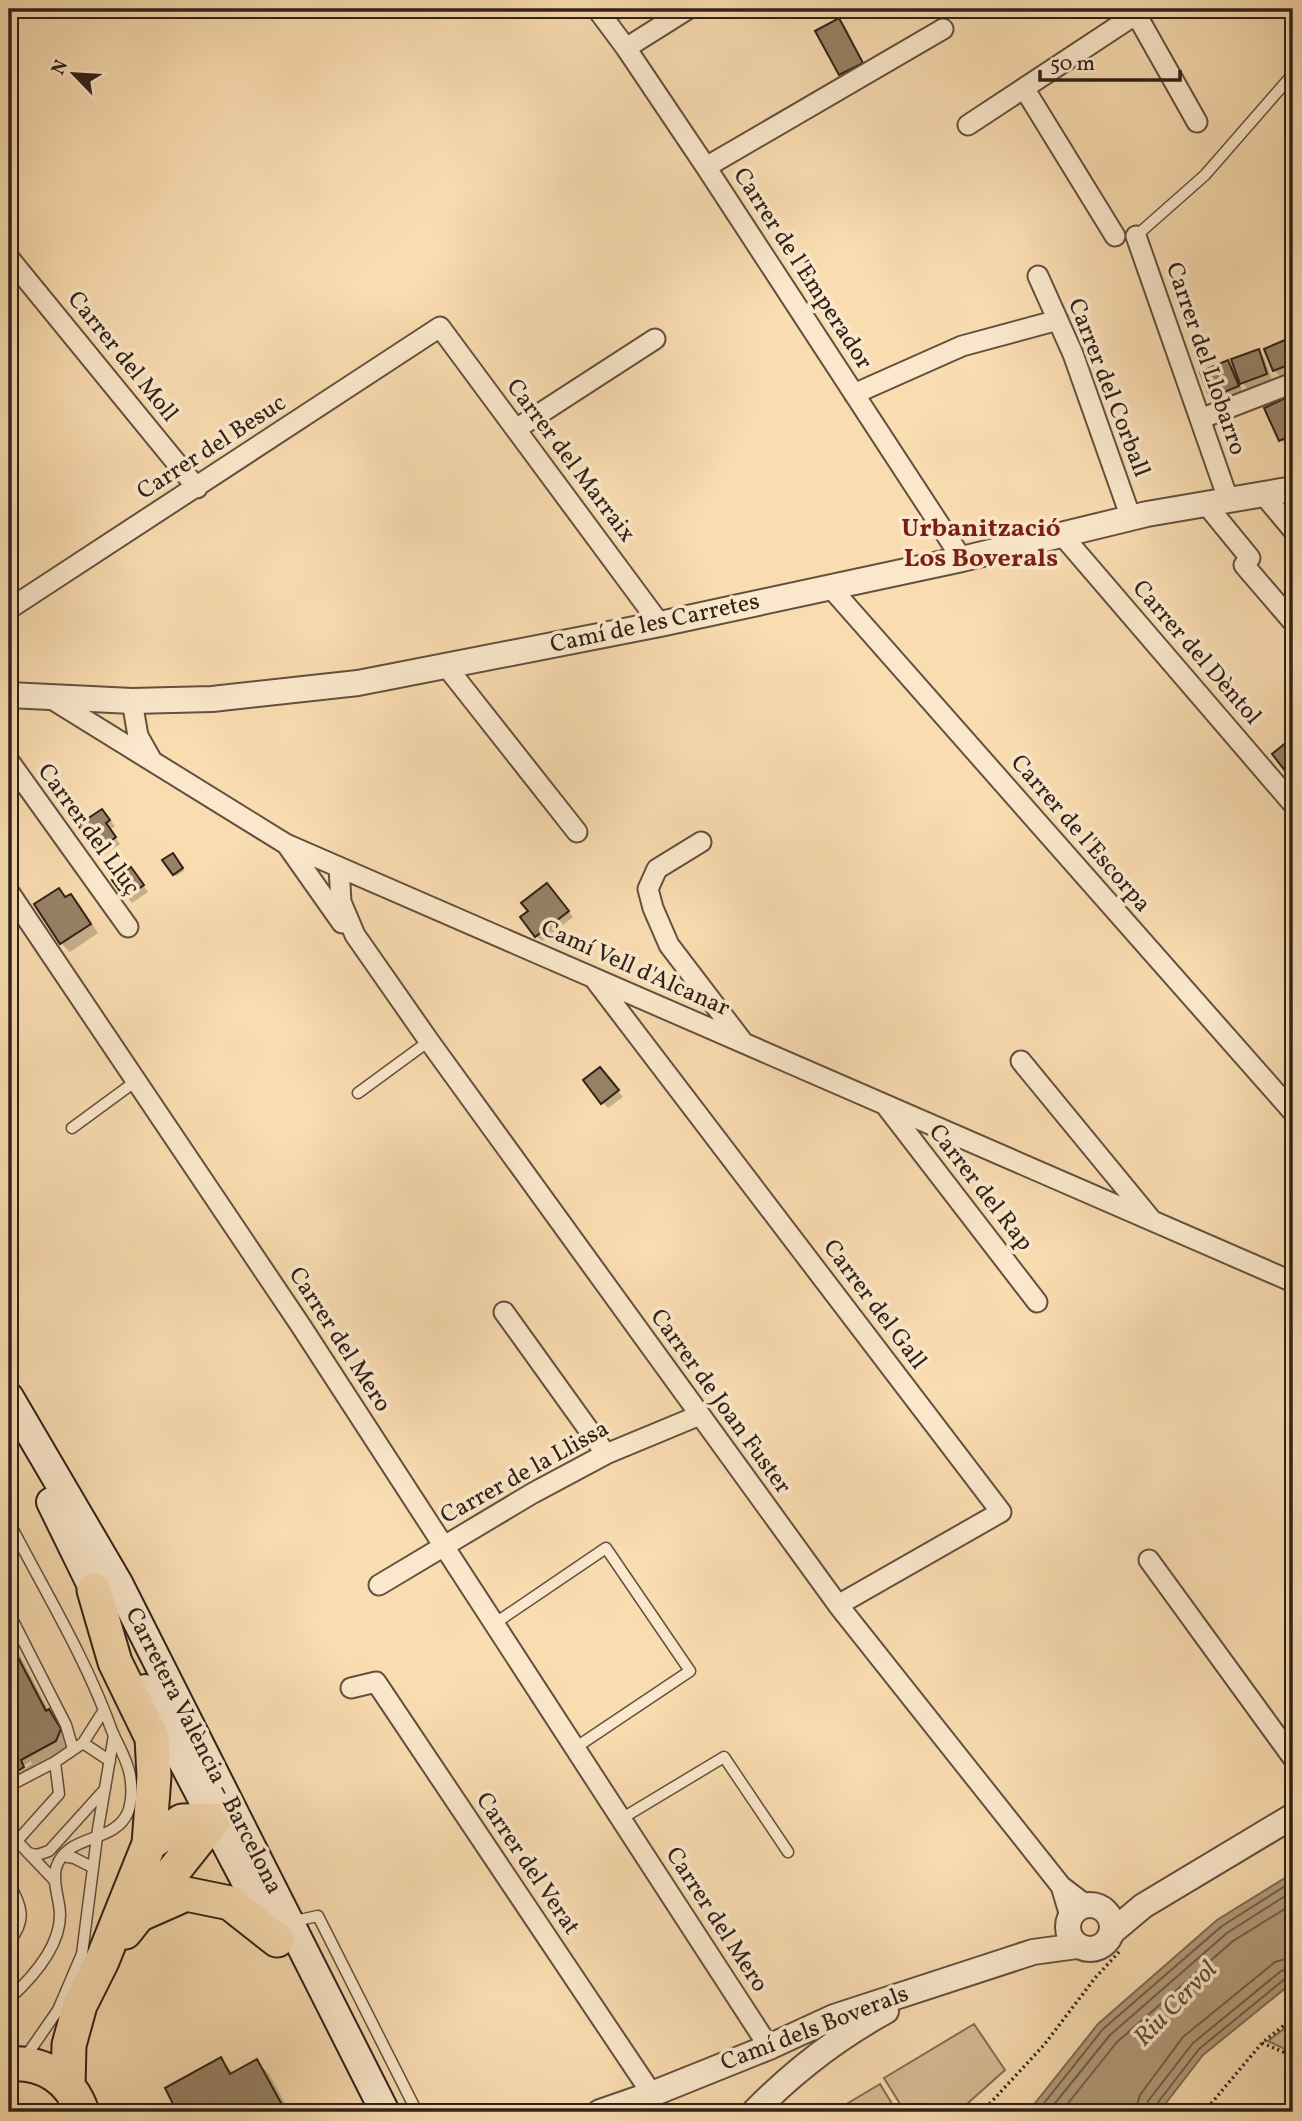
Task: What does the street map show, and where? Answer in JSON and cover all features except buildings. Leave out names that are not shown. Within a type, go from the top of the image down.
[{"type":"highway","points":[[75,2099],[69,2045],[79,2005],[102,1961],[149,1843],[154,1776],[152,1738],[115,1662],[106,1587]]},
{"type":"highway","points":[[149,1843],[182,1821],[214,1820]]},
{"type":"highway","points":[[102,1961],[214,1820]]},
{"type":"highway","points":[[138,1915],[186,1894],[230,1903],[283,1931]]},
{"type":"highway","points":[[19,2064],[79,2005]]},
{"type":"highway","points":[[19,2064],[52,2072],[75,2099]]},
{"type":"main road","name":"Carretera València - Barcelona","points":[[9,1396],[283,1931],[367,2112]]},
{"type":"main road","name":"Carretera València - Barcelona","points":[[9,1414],[106,1587],[214,1820],[334,2012],[385,2112]]},
{"type":"main road","points":[[214,1820],[232,1830],[281,1925],[334,2012]]},
{"type":"street","name":"Carrer de l'Emperador","points":[[597,9],[706,167],[962,559]]},
{"type":"street","points":[[626,48],[688,9]]},
{"type":"street","points":[[968,125],[1140,11],[1197,122]]},
{"type":"street","points":[[706,167],[943,29]]},
{"type":"street","points":[[1024,88],[1115,236]]},
{"type":"street","name":"Carrer del Llobarro","points":[[1136,236],[1200,419],[1217,501],[1250,558],[1244,565],[1293,622]]},
{"type":"street","name":"Carrer del Moll","points":[[9,258],[197,488]]},
{"type":"street","name":"Carrer del Corball","points":[[1038,276],[1073,354],[1130,518]]},
{"type":"street","points":[[854,394],[962,346],[1058,320]]},
{"type":"street","name":"Carrer del Besuc","points":[[9,609],[440,327]]},
{"type":"street","name":"Carrer del Marraix","points":[[440,327],[660,624]]},
{"type":"street","points":[[516,429],[654,339]]},
{"type":"street","points":[[1200,419],[1293,383]]},
{"type":"street","name":"Camí de les Carretes","points":[[9,695],[133,700],[212,699],[358,683],[831,588],[1130,518],[1293,489]]},
{"type":"street","points":[[1262,493],[1293,530]]},
{"type":"street","name":"Carrer del Dèntol","points":[[1062,535],[1293,804]]},
{"type":"street","name":"Carrer de l'Escorpa","points":[[831,588],[1293,1112]]},
{"type":"street","points":[[446,666],[577,832]]},
{"type":"street","name":"Camí Vell d'Alcanar","points":[[50,698],[286,844],[1293,1282]]},
{"type":"street","points":[[133,700],[136,727],[151,760]]},
{"type":"street","points":[[111,737],[107,721],[133,700]]},
{"type":"street","name":"Carrer del Lluç","points":[[9,761],[128,927]]},
{"type":"street","points":[[701,842],[657,869],[649,889],[653,908],[669,945],[743,1043]]},
{"type":"street","name":"Carrer de Joan Fuster","points":[[286,844],[337,918],[355,935],[838,1605],[1061,1886],[1081,1920]]},
{"type":"street","points":[[327,904],[326,880],[335,865]]},
{"type":"street","name":"Carrer de Joan Fuster","points":[[335,865],[341,902],[355,935]]},
{"type":"street","name":"Carrer de Joan Fuster","points":[[355,935],[351,906],[354,887],[364,878]]},
{"type":"street","name":"Carrer del Mero","points":[[9,892],[301,1326],[769,2047]]},
{"type":"street","name":"Carrer del Gall","points":[[593,978],[1001,1512],[838,1605]]},
{"type":"street","name":"Camí Vell d'Alcanar","points":[[1021,1061],[1153,1221]]},
{"type":"street","name":"Carrer del Rap","points":[[884,1104],[1037,1302]]},
{"type":"street","points":[[504,1312],[606,1454]]},
{"type":"street","name":"Carrer de la Llissa","points":[[379,1585],[606,1454],[700,1415]]},
{"type":"street","points":[[1149,1560],[1293,1758]]},
{"type":"street","name":"Carrer del Verat","points":[[351,1688],[376,1682],[642,2102]]},
{"type":"street","name":"Camí dels Boverals","points":[[600,2112],[642,2102],[834,2017],[1033,1952],[1081,1920],[1143,1906],[1293,1816]]},
{"type":"street","name":"Camí dels Boverals","points":[[1081,1920],[1096,1949],[1106,1943],[1116,1942],[1143,1906]]},
{"type":"street","points":[[1081,1920],[1111,1919],[1116,1942]]},
{"type":"street","points":[[754,2112],[777,2088],[860,2025],[932,1985]]},
{"type":"lane","points":[[1136,236],[1205,176],[1293,74]]},
{"type":"lane","points":[[358,1093],[429,1041]]},
{"type":"lane","points":[[72,1128],[136,1081]]},
{"type":"lane","points":[[9,1524],[104,1710],[130,1774],[131,1801],[120,1825],[76,1845],[63,1856],[55,1870],[60,1918],[57,1933],[39,1967],[9,1999]]},
{"type":"lane","points":[[495,1624],[606,1548],[690,1671],[575,1748]]},
{"type":"lane","points":[[9,1613],[66,1725],[73,1749]]},
{"type":"lane","points":[[9,1786],[55,1762],[83,1743],[104,1710]]},
{"type":"lane","points":[[19,2064],[58,2010],[82,1954],[92,1867],[114,1734]]},
{"type":"lane","points":[[83,1743],[110,1761]]},
{"type":"lane","points":[[621,1819],[724,1758],[788,1852]]},
{"type":"lane","points":[[55,1762],[59,1794],[13,1843],[29,1853],[55,1881]]},
{"type":"lane","points":[[29,1853],[37,1855],[49,1851],[106,1788]]},
{"type":"lane","points":[[63,1856],[92,1867]]},
{"type":"lane","points":[[9,1884],[21,1906],[20,1924],[9,1942]]},
{"type":"lane","points":[[283,1931],[318,1916],[417,2112]]},
{"type":"path","points":[[982,2112],[1044,2045],[1095,1978],[1116,1942]]},
{"type":"path","points":[[1204,2112],[1262,2043],[1293,2018]]},
{"type":"path","points":[[1262,2043],[1293,2056]]},
{"type":"shaded area","points":[[1293,2022],[1293,2053],[1268,2041]]},
{"type":"shaded area","points":[[974,2024],[1005,2070],[958,2112],[905,2112],[884,2078]]},
{"type":"shaded area","points":[[880,2084],[897,2112],[833,2112]]},
{"type":"water","name":"Riu Cervol","points":[[1293,1873],[1293,1982],[1203,2055],[1159,2112],[1028,2112],[1098,2024],[1217,1920]]},
{"type":"district","name":"Urbanització Los Boverals","points":[[981,544]]}]
